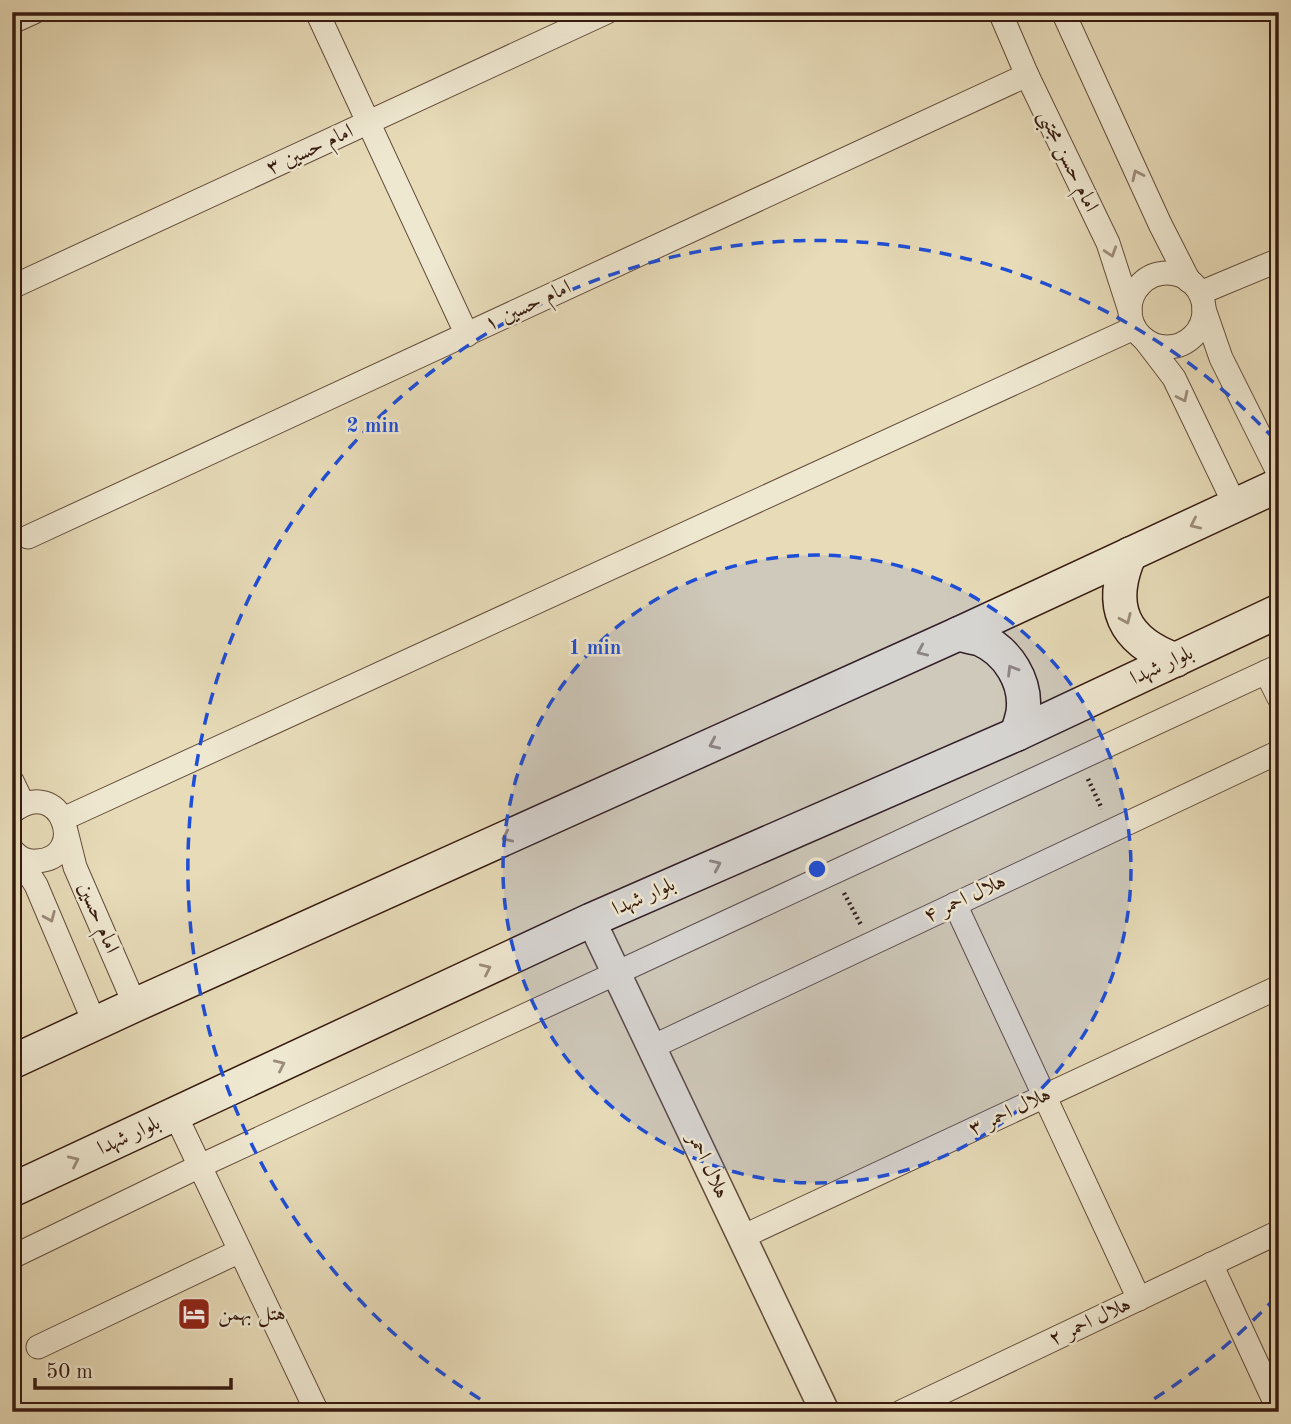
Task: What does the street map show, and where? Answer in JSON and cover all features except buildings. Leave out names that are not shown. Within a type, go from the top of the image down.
[{"type":"main road","points":[[12,1062],[135,1004],[958,634],[1279,485]]},
{"type":"main road","points":[[1130,554],[1121,575],[1119,598],[1124,620],[1137,638],[1155,652],[1176,660]]},
{"type":"main road","name":"بلوار شهدا","points":[[12,1190],[592,920],[1017,734],[1279,611]]},
{"type":"main road","points":[[958,634],[980,639],[1000,651],[1014,669],[1023,690],[1023,712],[1017,734]]},
{"type":"street","points":[[12,22],[34,12]]},
{"type":"street","points":[[317,12],[467,335]]},
{"type":"street","name":"امام حسین ۳","points":[[12,287],[607,12]]},
{"type":"street","name":"امام حسن مجتبی","points":[[1000,12],[1027,75],[1108,243],[1136,326],[1174,379],[1235,505]]},
{"type":"street","points":[[1063,12],[1160,225],[1198,294],[1220,358],[1279,474]]},
{"type":"street","name":"امام حسین ۱","points":[[28,537],[1027,75]]},
{"type":"street","points":[[1198,294],[1279,260]]},
{"type":"street","points":[[1158,274],[1174,274],[1198,294],[1201,325],[1191,339],[1177,346],[1160,347],[1136,326],[1133,295],[1143,282],[1158,274]]},
{"type":"street","points":[[65,825],[1136,326]]},
{"type":"street","points":[[12,1257],[200,1166],[1272,669],[1279,698]]},
{"type":"street","name":"هلال احمر ۴","points":[[652,1047],[1279,752]]},
{"type":"street","points":[[12,781],[17,808],[38,801],[53,807],[65,825],[64,844],[56,855],[44,861],[30,862],[15,853]]},
{"type":"street","name":"امام حسین","points":[[65,825],[75,867],[135,1004]]},
{"type":"street","name":"امام حسین","points":[[15,853],[36,885],[94,1024]]},
{"type":"street","points":[[955,904],[1139,1299]]},
{"type":"street","name":"هلال احمر","points":[[592,920],[825,1412]]},
{"type":"street","name":"هلال احمر ۳","points":[[742,1237],[1279,987]]},
{"type":"street","points":[[175,1114],[317,1412]]},
{"type":"street","name":"هلال احمر ۲","points":[[901,1412],[1279,1232]]},
{"type":"street","points":[[38,1347],[240,1251]]},
{"type":"street","points":[[1211,1264],[1279,1411]]},
{"type":"path","points":[[1079,759],[1112,831]]},
{"type":"path","points":[[834,873],[871,944]]},
{"type":"place","name":"هتل بهمن","points":[[194,1314]]}]
